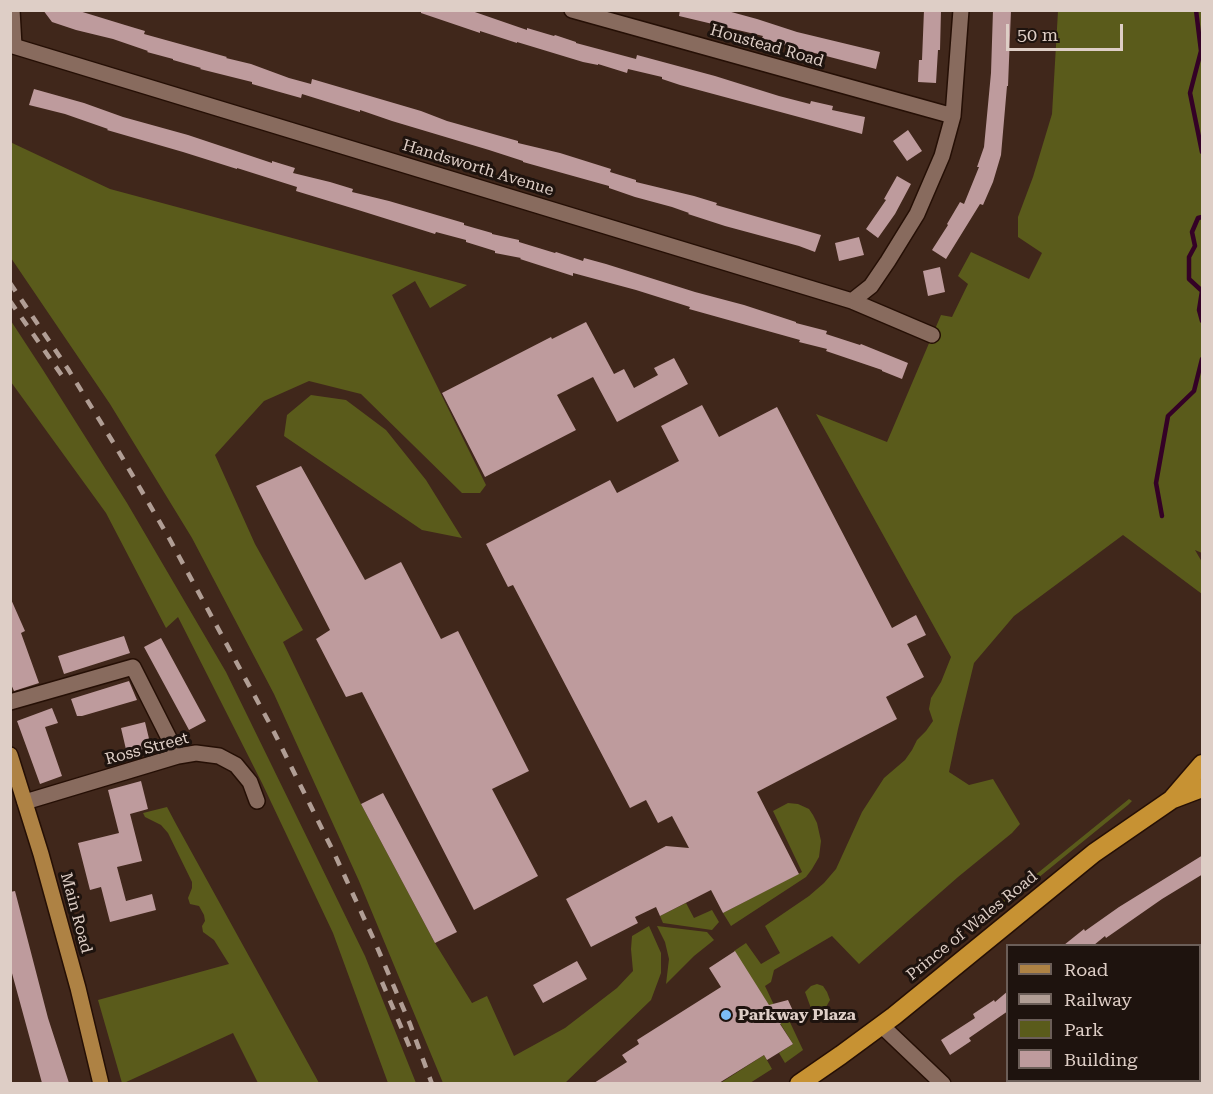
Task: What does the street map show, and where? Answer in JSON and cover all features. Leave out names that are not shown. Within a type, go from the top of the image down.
[{"type":"highway","name":"Prince of Wales Road","points":[[799,1083],[881,1025],[1075,868],[1171,800],[1203,764]]},
{"type":"highway","name":"Prince of Wales Road","points":[[1171,800],[1203,788]]},
{"type":"main road","name":"Main Road","points":[[10,755],[41,854],[78,988],[101,1083]]},
{"type":"street","points":[[12,10],[12,45]]},
{"type":"street","name":"Houstead Road","points":[[572,10],[953,116]]},
{"type":"street","points":[[852,301],[871,286],[888,261],[917,214],[942,156],[953,116],[961,10]]},
{"type":"street","name":"Handsworth Avenue","points":[[12,45],[852,301],[933,335]]},
{"type":"street","points":[[10,702],[133,667],[178,756]]},
{"type":"street","name":"Ross Street","points":[[25,802],[178,756],[196,753],[219,756],[236,765],[250,782],[257,801]]},
{"type":"street","points":[[881,1025],[943,1083]]},
{"type":"green space","points":[[1058,11],[1202,11],[1202,553],[1195,550],[1202,562],[1202,594],[1123,535],[1014,616],[974,663],[949,772],[969,785],[993,779],[1020,824],[859,964],[832,936],[774,970],[771,982],[765,986],[774,1005],[770,1007],[734,951],[746,943],[761,964],[780,953],[765,926],[809,896],[836,869],[862,812],[884,778],[905,760],[917,740],[933,721],[929,709],[931,698],[941,682],[951,657],[816,414],[887,442],[941,315],[952,317],[968,284],[958,276],[971,252],[1029,279],[1042,253],[1018,237],[1018,217],[1052,114]]},
{"type":"green space","points":[[10,142],[110,189],[467,285],[430,308],[415,281],[392,295],[486,485],[480,493],[462,493],[361,394],[309,381],[264,401],[215,455],[255,544],[303,630],[283,642],[361,804],[435,943],[472,1003],[487,996],[514,1056],[565,1028],[617,988],[633,971],[632,936],[649,926],[661,953],[661,973],[651,1000],[565,1083],[443,1083],[359,881],[274,694],[192,538],[110,404],[11,258]]},
{"type":"green space","points":[[11,321],[127,503],[226,672],[365,956],[416,1083],[388,1083],[333,933],[262,783],[178,617],[166,628],[106,513],[11,382]]},
{"type":"green space","points":[[311,395],[346,400],[386,430],[426,480],[462,538],[422,530],[284,436],[287,415]]},
{"type":"green space","points":[[1129,799],[1132,801],[1128,805],[1001,908],[997,906]]},
{"type":"green space","points":[[788,803],[809,809],[813,815],[821,841],[819,857],[806,877],[731,926],[723,913],[802,872],[773,811]]},
{"type":"green space","points":[[167,807],[319,1083],[258,1083],[233,1033],[122,1083],[98,1000],[229,964],[214,940],[203,932],[204,915],[199,906],[190,904],[188,898],[192,882],[168,833],[161,825],[145,817],[143,813]]},
{"type":"green space","points":[[686,903],[694,918],[712,910],[719,922],[712,930],[663,923],[660,916]]},
{"type":"green space","points":[[657,926],[707,932],[714,940],[666,984],[669,959],[665,942]]},
{"type":"green space","points":[[817,984],[823,986],[830,1000],[821,1011],[812,1011],[805,992]]},
{"type":"green space","points":[[788,1018],[803,1050],[785,1063],[779,1053],[793,1044],[780,1023]]},
{"type":"green space","points":[[764,1055],[772,1069],[750,1083],[719,1084]]},
{"type":"building","points":[[43,10],[76,10],[145,31],[144,34],[251,64],[289,78],[311,84],[312,79],[421,111],[447,121],[518,141],[518,143],[611,169],[610,172],[636,180],[636,182],[694,196],[717,203],[716,205],[821,235],[815,252],[725,226],[672,207],[635,197],[609,188],[609,186],[523,162],[360,110],[360,112],[302,94],[301,98],[276,91],[252,84],[252,82],[200,69],[113,39],[76,30],[52,22]]},
{"type":"building","points":[[421,10],[469,10],[527,30],[527,28],[555,35],[636,59],[637,55],[779,96],[810,104],[811,101],[833,106],[832,110],[865,117],[862,134],[680,85],[662,79],[662,77],[628,69],[627,73],[583,62],[480,31],[480,33],[421,13]]},
{"type":"building","points":[[680,10],[724,10],[797,32],[880,52],[876,69],[780,44],[762,38],[763,36],[679,16]]},
{"type":"building","points":[[924,10],[941,10],[936,83],[918,82],[919,60],[922,60]]},
{"type":"building","points":[[993,10],[1011,10],[1008,86],[1001,155],[983,205],[980,204],[946,259],[932,250],[960,202],[964,204],[979,167],[977,167],[984,147],[991,73]]},
{"type":"building","points":[[34,89],[272,163],[272,161],[295,168],[293,173],[353,189],[352,192],[464,223],[464,225],[492,234],[519,240],[519,242],[583,261],[584,258],[606,264],[827,331],[826,334],[861,344],[908,363],[902,379],[826,351],[827,349],[799,342],[800,340],[689,309],[690,307],[636,290],[573,273],[573,276],[521,258],[495,253],[495,251],[466,242],[466,240],[436,232],[435,234],[296,191],[297,187],[107,130],[65,114],[29,105]]},
{"type":"building","points":[[908,130],[922,151],[907,161],[893,141]]},
{"type":"building","points":[[897,176],[911,184],[895,214],[878,238],[866,229],[886,200],[884,199]]},
{"type":"building","points":[[859,237],[864,255],[839,261],[835,243]]},
{"type":"building","points":[[940,267],[945,292],[928,296],[923,271]]},
{"type":"building","points":[[586,322],[614,374],[624,369],[634,388],[658,375],[654,368],[674,358],[688,384],[617,422],[593,377],[557,395],[576,430],[485,477],[442,393],[551,337],[552,339]]},
{"type":"building","points":[[702,405],[719,437],[777,407],[892,628],[916,615],[926,635],[907,644],[924,677],[886,697],[897,719],[757,792],[799,874],[723,913],[711,890],[660,916],[656,907],[635,917],[638,923],[591,947],[566,899],[666,846],[689,848],[672,816],[658,823],[646,800],[630,808],[513,585],[508,587],[486,544],[610,480],[617,493],[679,461],[661,426]]},
{"type":"building","points":[[301,466],[365,580],[401,562],[441,639],[458,631],[529,771],[492,789],[538,876],[474,910],[362,692],[346,697],[316,639],[330,630],[256,486]]},
{"type":"building","points":[[10,597],[25,631],[21,633],[39,683],[14,691],[10,682]]},
{"type":"building","points":[[124,636],[130,653],[64,674],[58,656]]},
{"type":"building","points":[[161,638],[206,721],[189,730],[144,647]]},
{"type":"building","points":[[129,681],[137,700],[77,716],[71,699]]},
{"type":"building","points":[[52,708],[58,723],[45,727],[62,776],[40,784],[17,721]]},
{"type":"building","points":[[145,722],[152,751],[128,758],[121,728]]},
{"type":"building","points":[[141,781],[148,809],[130,814],[142,861],[117,867],[126,901],[152,894],[156,910],[110,922],[101,887],[90,890],[78,843],[119,833],[108,790]]},
{"type":"building","points":[[383,793],[457,932],[435,943],[361,804]]},
{"type":"building","points":[[1203,855],[1203,874],[1106,938],[1105,936],[1095,944],[1065,944],[1119,907]]},
{"type":"building","points":[[15,891],[48,1018],[69,1083],[42,1083],[10,966],[10,892]]},
{"type":"building","name":"Parkway Plaza","points":[[735,951],[769,1005],[788,1000],[794,1013],[780,1024],[793,1044],[767,1060],[764,1055],[719,1083],[594,1083],[627,1062],[622,1055],[639,1044],[637,1040],[721,987],[709,968]]},
{"type":"building","points":[[577,961],[587,979],[543,1003],[533,985]]},
{"type":"building","points":[[1006,993],[1006,1012],[969,1038],[971,1041],[950,1055],[941,1040],[975,1018],[973,1014],[994,1000],[995,1002]]},
{"type":"waterway","points":[[1196,10],[1201,51],[1190,93],[1202,152]]},
{"type":"waterway","points":[[1202,217],[1198,218],[1192,232],[1195,246],[1189,257],[1189,279],[1202,291],[1199,310],[1202,321]]},
{"type":"waterway","points":[[1162,516],[1156,483],[1168,416],[1194,391],[1202,359]]},
{"type":"railway","points":[[10,283],[68,369],[116,447],[169,538],[271,726],[374,940],[410,1024],[432,1084]]},
{"type":"railway","points":[[10,301],[65,380]]},
{"type":"railway","points":[[382,982],[410,1048]]},
{"type":"place","name":"Parkway Plaza","points":[[726,1015]]}]
